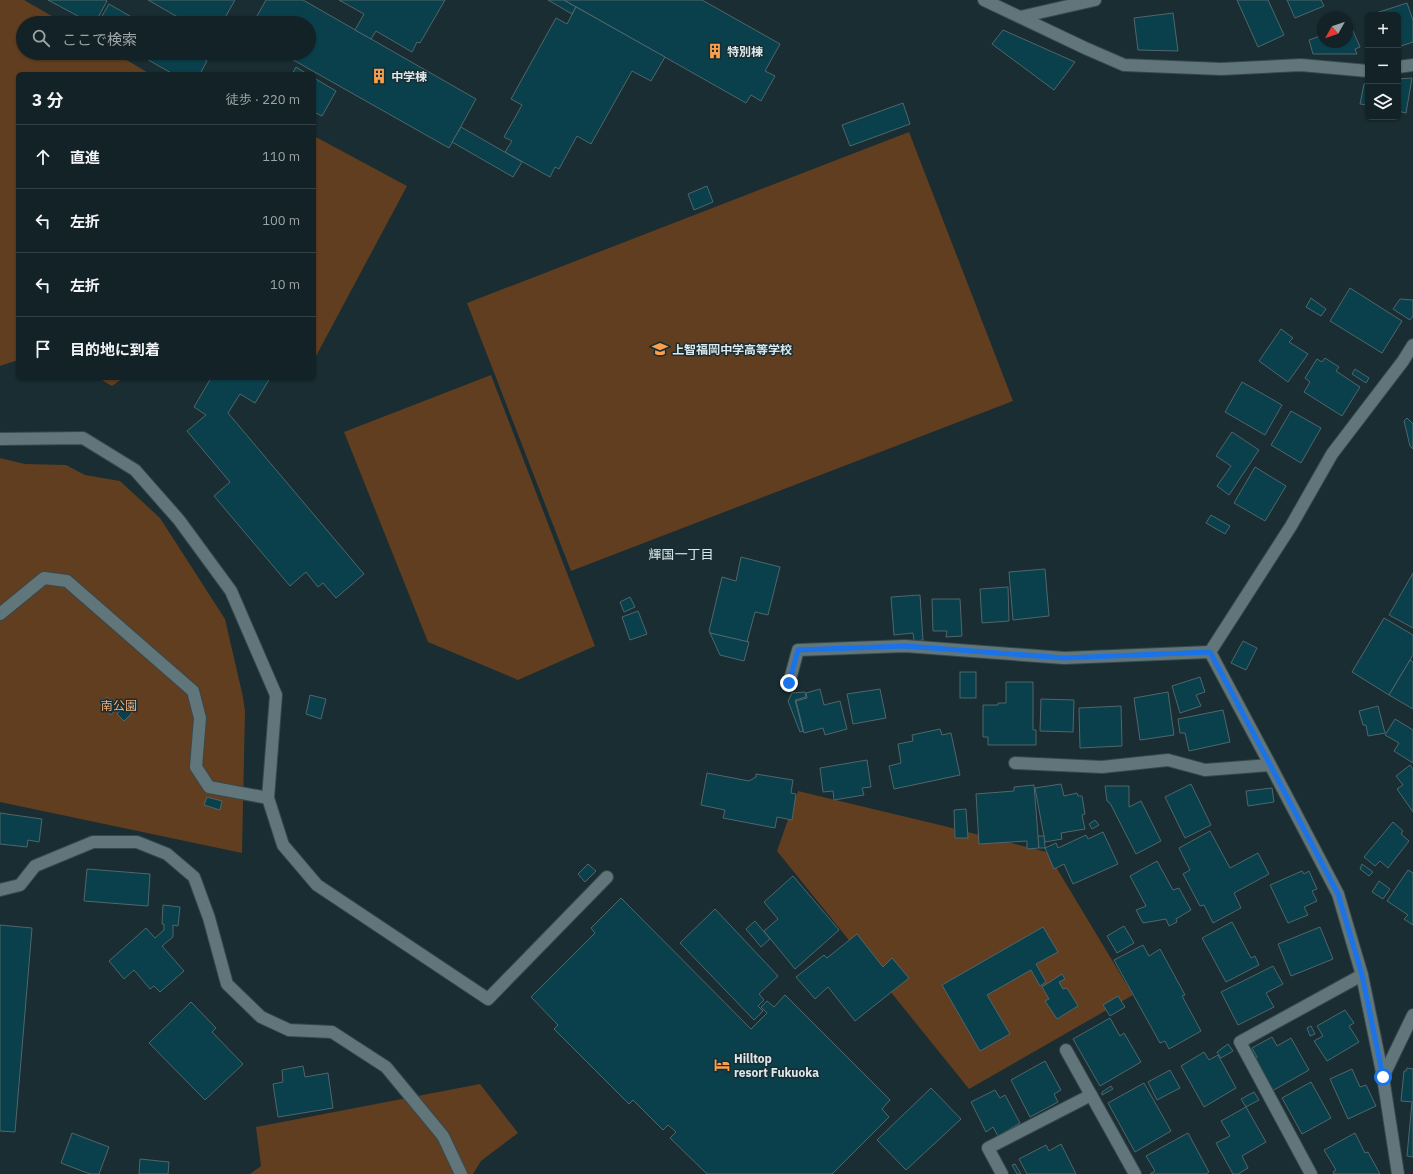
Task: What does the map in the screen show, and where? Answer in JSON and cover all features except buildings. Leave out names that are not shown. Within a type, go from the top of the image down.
[{"type":"street","points":[[984,0],[1124,64],[1221,69],[1301,66],[1365,71]]},
{"type":"street","points":[[1020,17],[1095,0]]},
{"type":"street","points":[[1401,67],[1413,65]]},
{"type":"street","points":[[1210,652],[1291,526],[1332,454],[1403,361],[1413,345]]},
{"type":"street","points":[[0,439],[83,438],[135,470],[179,520],[231,591],[276,695],[268,798],[283,844],[317,885],[488,1000],[607,877]]},
{"type":"street","points":[[0,614],[44,578],[67,581],[193,692],[200,718],[196,767],[209,787],[268,798]]},
{"type":"street","points":[[789,683],[798,650],[905,646],[1064,658],[1210,652]]},
{"type":"street","points":[[1210,652],[1338,894],[1362,975],[1383,1077],[1398,1174]]},
{"type":"street","points":[[1015,763],[1102,767],[1168,760],[1205,770],[1270,765]]},
{"type":"street","points":[[0,890],[20,885],[35,866],[93,842],[137,842],[166,854],[194,877],[209,918],[227,984],[262,1017],[289,1030],[332,1032],[386,1067],[443,1136],[461,1174]]},
{"type":"street","points":[[1311,1174],[1240,1042],[1362,975]]},
{"type":"street","points":[[1383,1077],[1412,1019]]},
{"type":"street","points":[[1066,1050],[1135,1174]]},
{"type":"street","points":[[1002,1174],[988,1148],[1092,1096]]},
{"type":"green space","points":[[0,0],[24,0],[52,16],[16,16],[16,60],[127,60],[147,72],[16,72],[16,361],[0,366]]},
{"type":"green space","points":[[909,132],[1013,401],[571,571],[467,303]]},
{"type":"green space","points":[[316,137],[407,186],[316,356]]},
{"type":"green space","points":[[491,375],[595,646],[518,680],[428,642],[344,432]]},
{"type":"green space","points":[[102,380],[120,380],[112,386]]},
{"type":"green space","name":"南公園","points":[[0,458],[25,464],[66,465],[85,475],[120,481],[160,518],[225,619],[245,711],[242,853],[0,802]]},
{"type":"green space","points":[[798,791],[1047,852],[1133,995],[969,1089],[777,851]]},
{"type":"green space","points":[[480,1084],[518,1133],[481,1161],[473,1174],[250,1174],[261,1166],[256,1127]]},
{"type":"place","name":"特別棟","points":[[715,51]]},
{"type":"place","name":"中学棟","points":[[379,76]]},
{"type":"place","name":"上智福岡中学高等学校","points":[[660,349]]},
{"type":"place","name":"Hilltop resort Fukuoka","points":[[722,1065]]},
{"type":"district","name":"輝国一丁目","points":[[681,554]]},
{"type":"route","points":[[789,683],[798,650],[905,646],[1064,658],[1210,652],[1338,894],[1362,975],[1383,1077]]}]
